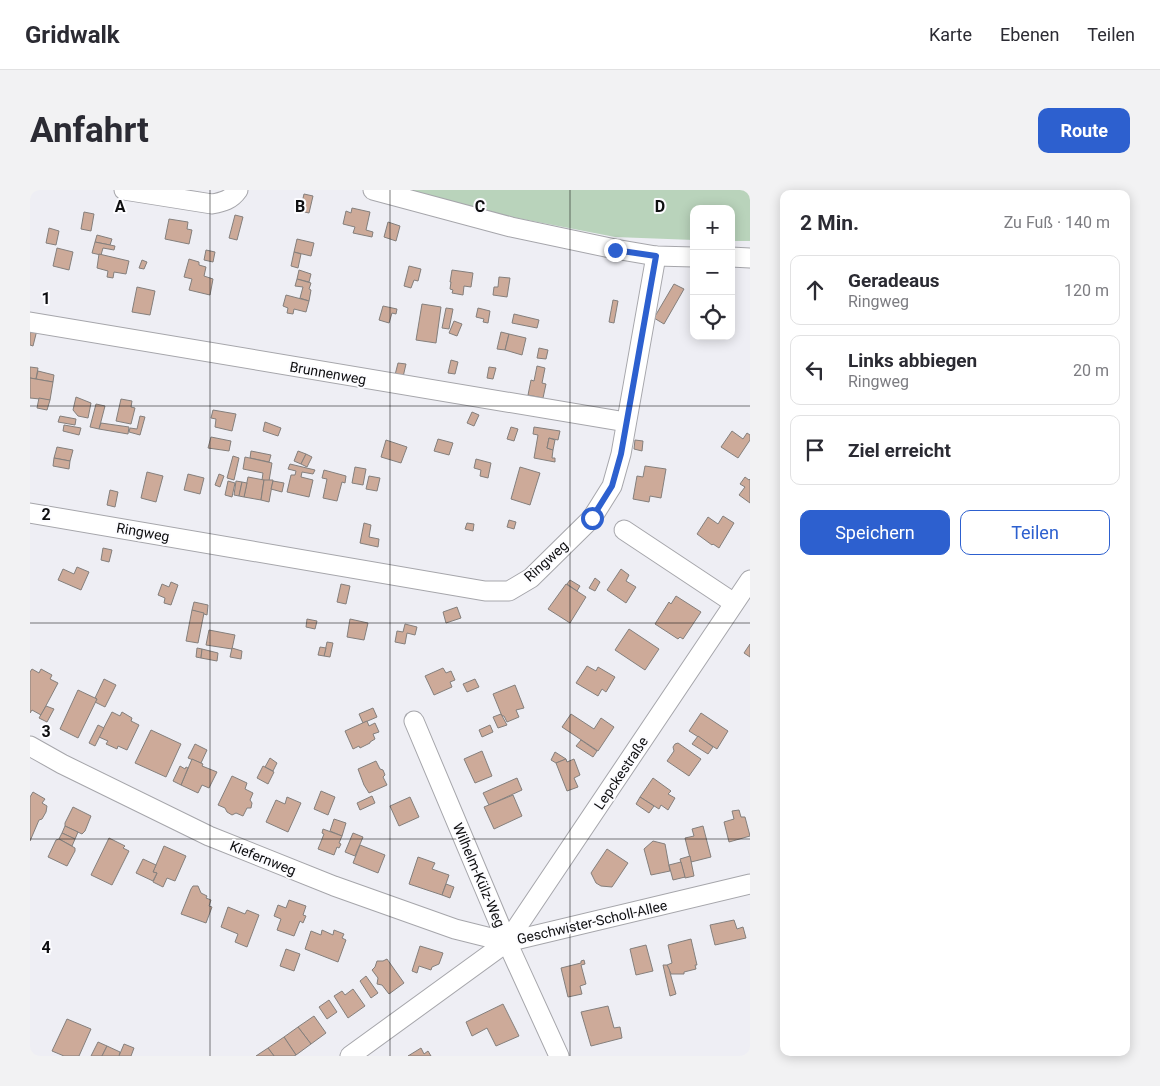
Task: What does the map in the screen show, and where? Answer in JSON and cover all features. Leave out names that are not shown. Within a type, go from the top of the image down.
[{"type":"street","points":[[124,190],[212,204],[225,202],[238,190]]},
{"type":"street","points":[[373,190],[511,227],[615,250],[656,256],[690,257]]},
{"type":"street","name":"Ringweg","points":[[30,513],[485,591],[509,591],[531,578],[592,518],[612,486],[621,454],[656,256]]},
{"type":"street","points":[[735,257],[750,258]]},
{"type":"street","name":"Brunnenweg","points":[[30,322],[626,422]]},
{"type":"street","points":[[624,530],[734,604]]},
{"type":"street","name":"Lepckestraße","points":[[508,942],[750,580]]},
{"type":"street","name":"Wilhelm-Külz-Weg","points":[[414,721],[508,942],[560,1056]]},
{"type":"street","name":"Kiefernweg","points":[[30,746],[62,764],[209,836],[334,886],[455,929],[508,942]]},
{"type":"street","name":"Geschwister-Scholl-Allee","points":[[350,1056],[508,942],[750,884]]},
{"type":"green space","points":[[409,190],[750,190],[750,241],[735,241],[735,205],[690,205],[690,240],[615,237],[501,215]]},
{"type":"building","points":[[304,194],[313,196],[309,213],[300,211]]},
{"type":"building","points":[[352,208],[370,212],[366,230],[373,232],[372,237],[353,233],[355,227],[343,224],[346,211],[351,213]]},
{"type":"building","points":[[84,212],[94,214],[91,231],[81,229]]},
{"type":"building","points":[[235,215],[243,217],[237,240],[229,238]]},
{"type":"building","points":[[169,219],[188,222],[187,229],[192,230],[189,244],[165,239]]},
{"type":"building","points":[[388,222],[400,226],[396,241],[384,237]]},
{"type":"building","points":[[49,228],[59,231],[56,245],[46,243]]},
{"type":"building","points":[[97,235],[112,239],[110,245],[95,242]]},
{"type":"building","points":[[297,239],[314,243],[311,256],[294,252]]},
{"type":"building","points":[[95,242],[115,246],[114,250],[103,248],[101,255],[92,253]]},
{"type":"building","points":[[57,248],[73,252],[69,270],[53,266]]},
{"type":"building","points":[[206,250],[215,252],[213,262],[204,260]]},
{"type":"building","points":[[294,252],[301,254],[298,268],[291,266]]},
{"type":"building","points":[[99,254],[129,261],[126,274],[114,272],[113,278],[107,277],[108,271],[97,268]]},
{"type":"building","points":[[189,259],[199,262],[199,265],[206,267],[204,276],[213,279],[210,295],[189,290],[192,279],[184,277]]},
{"type":"building","points":[[142,260],[147,262],[144,269],[139,268]]},
{"type":"building","points":[[409,266],[421,269],[418,281],[414,280],[411,288],[404,286]]},
{"type":"building","points":[[299,270],[311,274],[309,282],[297,279]]},
{"type":"building","points":[[452,270],[473,273],[471,287],[464,286],[463,295],[452,293],[453,290],[450,289]]},
{"type":"building","points":[[499,277],[510,278],[507,297],[493,295],[494,287],[498,287]]},
{"type":"building","points":[[297,279],[311,283],[309,301],[300,298],[303,287],[295,286]]},
{"type":"building","points":[[674,284],[684,289],[664,324],[654,318]]},
{"type":"building","points":[[137,287],[155,291],[150,315],[132,312]]},
{"type":"building","points":[[286,295],[309,301],[306,312],[294,309],[293,314],[287,313],[288,308],[283,306]]},
{"type":"building","points":[[613,300],[618,301],[614,323],[609,322]]},
{"type":"building","points":[[422,304],[441,307],[436,343],[416,340]]},
{"type":"building","points":[[383,306],[397,309],[396,314],[392,313],[389,323],[379,320]]},
{"type":"building","points":[[446,308],[453,309],[449,329],[442,328]]},
{"type":"building","points":[[478,308],[490,311],[488,323],[483,322],[484,319],[476,317]]},
{"type":"building","points":[[514,314],[539,320],[537,328],[512,323]]},
{"type":"building","points":[[454,321],[462,324],[457,336],[449,333]]},
{"type":"building","points":[[30,329],[37,330],[33,346],[30,345]]},
{"type":"building","points":[[501,332],[509,334],[505,350],[497,349]]},
{"type":"building","points":[[509,334],[526,338],[522,355],[505,350]]},
{"type":"building","points":[[539,348],[548,350],[546,359],[537,358]]},
{"type":"building","points":[[451,360],[458,362],[455,374],[448,373]]},
{"type":"building","points":[[398,363],[406,364],[403,377],[395,375]]},
{"type":"building","points":[[537,366],[545,368],[542,383],[546,384],[543,398],[528,395],[531,380],[534,381]]},
{"type":"building","points":[[30,367],[38,368],[36,379],[30,378]]},
{"type":"building","points":[[489,367],[496,368],[493,379],[487,378]]},
{"type":"building","points":[[38,371],[54,375],[53,382],[36,379]]},
{"type":"building","points":[[30,378],[53,382],[50,400],[30,398]]},
{"type":"building","points":[[76,397],[91,403],[88,418],[78,416],[73,410]]},
{"type":"building","points":[[39,398],[50,400],[47,410],[37,408]]},
{"type":"building","points":[[121,399],[132,401],[131,407],[135,408],[131,424],[116,421]]},
{"type":"building","points":[[96,404],[105,406],[99,429],[90,427]]},
{"type":"building","points":[[213,410],[236,414],[232,431],[215,427],[216,419],[211,418]]},
{"type":"building","points":[[472,412],[479,415],[474,426],[467,423]]},
{"type":"building","points":[[60,416],[76,419],[75,425],[58,422]]},
{"type":"building","points":[[140,416],[145,417],[140,435],[129,432],[130,428],[137,429]]},
{"type":"building","points":[[265,422],[281,428],[278,436],[263,431]]},
{"type":"building","points":[[101,423],[129,427],[128,434],[99,429]]},
{"type":"building","points":[[64,425],[81,428],[79,435],[63,431]]},
{"type":"building","points":[[511,427],[518,429],[514,441],[507,439]]},
{"type":"building","points":[[534,427],[560,431],[558,440],[549,438],[547,448],[553,450],[552,458],[555,458],[555,462],[534,458],[538,435],[533,434]]},
{"type":"building","points":[[732,431],[743,439],[747,433],[750,435],[750,440],[738,458],[721,447]]},
{"type":"building","points":[[211,437],[231,441],[229,451],[208,448]]},
{"type":"building","points":[[549,438],[555,440],[553,450],[547,448]]},
{"type":"building","points":[[438,439],[453,443],[449,455],[434,451]]},
{"type":"building","points":[[386,440],[407,447],[401,463],[381,457]]},
{"type":"building","points":[[635,440],[643,441],[642,451],[634,449]]},
{"type":"building","points":[[57,447],[73,450],[70,461],[54,458]]},
{"type":"building","points":[[251,451],[271,455],[269,462],[250,458]]},
{"type":"building","points":[[298,451],[306,454],[301,464],[294,461]]},
{"type":"building","points":[[306,454],[312,457],[307,467],[301,464]]},
{"type":"building","points":[[233,456],[239,458],[234,480],[227,478]]},
{"type":"building","points":[[245,457],[272,463],[269,481],[262,480],[263,473],[243,469]]},
{"type":"building","points":[[54,458],[70,461],[69,469],[53,466]]},
{"type":"building","points":[[476,459],[491,463],[488,478],[480,476],[481,470],[474,468]]},
{"type":"building","points":[[290,464],[315,470],[313,474],[302,472],[301,477],[313,480],[309,497],[287,492],[291,475],[295,475],[296,471],[288,469]]},
{"type":"building","points":[[645,466],[666,469],[661,498],[650,496],[649,502],[633,499],[637,476],[643,477]]},
{"type":"building","points":[[355,467],[366,469],[363,485],[352,483]]},
{"type":"building","points":[[520,467],[540,473],[530,505],[511,499]]},
{"type":"building","points":[[324,470],[346,476],[345,483],[342,482],[337,501],[323,498],[327,479],[322,478]]},
{"type":"building","points":[[147,472],[163,476],[156,502],[141,498]]},
{"type":"building","points":[[188,474],[204,478],[200,494],[184,490]]},
{"type":"building","points":[[219,474],[224,476],[220,487],[215,485]]},
{"type":"building","points":[[369,476],[380,478],[377,491],[366,489]]},
{"type":"building","points":[[248,477],[264,480],[261,500],[244,497]]},
{"type":"building","points":[[745,477],[750,479],[750,503],[739,495],[745,487],[740,484]]},
{"type":"building","points":[[264,480],[273,480],[269,502],[261,500]]},
{"type":"building","points":[[228,481],[235,483],[232,497],[225,495]]},
{"type":"building","points":[[236,481],[242,482],[239,496],[234,495]]},
{"type":"building","points":[[273,481],[284,483],[282,492],[271,489]]},
{"type":"building","points":[[242,482],[247,483],[244,497],[239,496]]},
{"type":"building","points":[[110,490],[118,492],[115,507],[107,505]]},
{"type":"building","points":[[723,516],[734,523],[719,548],[697,534],[708,517],[718,524]]},
{"type":"building","points":[[509,520],[516,522],[514,529],[507,527]]},
{"type":"building","points":[[364,523],[371,525],[369,537],[379,539],[378,547],[360,543]]},
{"type":"building","points":[[467,523],[474,524],[473,531],[465,529]]},
{"type":"building","points":[[103,548],[112,550],[109,562],[101,560]]},
{"type":"building","points":[[77,567],[89,572],[81,590],[58,580],[63,569],[74,574]]},
{"type":"building","points":[[621,569],[629,575],[626,581],[636,587],[626,603],[607,590]]},
{"type":"building","points":[[595,578],[600,582],[595,591],[589,588]]},
{"type":"building","points":[[570,580],[580,586],[577,591],[567,584]]},
{"type":"building","points":[[171,582],[178,585],[171,605],[164,603],[165,598],[158,595],[162,584],[169,587]]},
{"type":"building","points":[[341,584],[350,586],[346,604],[337,602]]},
{"type":"building","points":[[566,584],[586,597],[570,623],[548,609]]},
{"type":"building","points":[[676,596],[701,612],[683,639],[680,637],[678,639],[655,624],[669,602],[671,604]]},
{"type":"building","points":[[194,602],[208,605],[207,615],[192,610]]},
{"type":"building","points":[[457,607],[461,618],[446,623],[443,612]]},
{"type":"building","points":[[192,610],[204,613],[198,643],[186,641]]},
{"type":"building","points":[[307,619],[317,621],[315,629],[306,627]]},
{"type":"building","points":[[350,619],[368,623],[364,640],[347,637]]},
{"type":"building","points":[[405,624],[417,627],[415,635],[407,633],[405,644],[395,642],[397,631],[403,632]]},
{"type":"building","points":[[629,629],[659,649],[645,670],[615,650]]},
{"type":"building","points":[[209,630],[235,635],[232,649],[206,645]]},
{"type":"building","points":[[327,642],[333,643],[330,657],[324,656]]},
{"type":"building","points":[[750,644],[750,657],[744,653]]},
{"type":"building","points":[[320,647],[326,648],[324,656],[318,655]]},
{"type":"building","points":[[197,648],[202,649],[201,658],[196,657]]},
{"type":"building","points":[[232,648],[242,651],[241,659],[230,657]]},
{"type":"building","points":[[202,649],[218,653],[217,661],[201,658]]},
{"type":"building","points":[[587,666],[596,671],[598,667],[615,677],[606,692],[602,689],[598,696],[576,683]]},
{"type":"building","points":[[443,668],[446,673],[451,671],[455,680],[450,682],[452,687],[434,695],[425,676]]},
{"type":"building","points":[[32,669],[39,673],[41,669],[52,675],[50,679],[58,683],[41,715],[32,710],[30,713],[30,672]]},
{"type":"building","points":[[104,679],[116,685],[105,707],[95,702]]},
{"type":"building","points":[[475,679],[479,687],[467,692],[463,684]]},
{"type":"building","points":[[515,685],[524,708],[516,710],[519,717],[507,722],[504,716],[502,716],[493,694]]},
{"type":"building","points":[[78,690],[97,699],[78,738],[60,729]]},
{"type":"building","points":[[46,706],[54,709],[47,722],[39,718]]},
{"type":"building","points":[[373,708],[377,717],[363,723],[359,714]]},
{"type":"building","points":[[112,712],[120,716],[122,712],[132,718],[131,721],[139,725],[127,750],[118,746],[117,749],[106,744],[108,741],[99,737]]},
{"type":"building","points":[[701,713],[728,731],[717,749],[689,731]]},
{"type":"building","points":[[501,714],[507,725],[498,728],[493,717]]},
{"type":"building","points":[[571,714],[594,729],[601,718],[614,727],[598,751],[562,727]]},
{"type":"building","points":[[367,721],[369,726],[375,723],[379,732],[373,734],[375,739],[370,743],[353,749],[345,731]]},
{"type":"building","points":[[98,725],[104,728],[95,746],[89,743]]},
{"type":"building","points":[[490,725],[493,732],[482,737],[479,730]]},
{"type":"building","points":[[151,730],[181,744],[166,777],[135,763]]},
{"type":"building","points":[[698,736],[713,747],[708,754],[692,744]]},
{"type":"building","points":[[581,740],[597,751],[593,757],[576,746]]},
{"type":"building","points":[[678,743],[701,759],[689,776],[667,761],[674,751],[673,747]]},
{"type":"building","points":[[195,744],[207,750],[201,763],[188,758]]},
{"type":"building","points":[[482,751],[492,776],[475,783],[464,759]]},
{"type":"building","points":[[555,752],[566,759],[556,763],[551,760]]},
{"type":"building","points":[[270,758],[277,763],[273,771],[265,767]]},
{"type":"building","points":[[192,759],[203,764],[202,766],[217,772],[209,788],[202,785],[198,793],[181,785]]},
{"type":"building","points":[[566,759],[567,762],[574,759],[580,775],[574,778],[578,787],[567,791],[556,763]]},
{"type":"building","points":[[376,761],[380,769],[383,770],[385,775],[383,777],[387,785],[369,793],[358,769]]},
{"type":"building","points":[[180,766],[185,769],[186,767],[188,768],[181,785],[173,781]]},
{"type":"building","points":[[263,766],[274,772],[268,784],[257,778]]},
{"type":"building","points":[[232,776],[247,783],[245,789],[253,793],[250,800],[252,803],[251,808],[247,808],[243,816],[236,813],[232,815],[225,808],[218,805]]},
{"type":"building","points":[[517,778],[522,790],[489,805],[483,793]]},
{"type":"building","points":[[653,778],[671,791],[668,794],[675,798],[668,810],[661,805],[659,809],[640,797]]},
{"type":"building","points":[[321,791],[335,797],[328,815],[314,809]]},
{"type":"building","points":[[33,792],[45,799],[42,803],[47,806],[46,812],[42,819],[39,820],[30,841],[30,797]]},
{"type":"building","points":[[513,795],[522,816],[494,829],[484,807]]},
{"type":"building","points":[[372,796],[375,803],[360,810],[357,803]]},
{"type":"building","points":[[287,797],[301,803],[288,832],[266,822],[276,800],[285,804]]},
{"type":"building","points":[[410,797],[419,817],[399,826],[390,806]]},
{"type":"building","points":[[640,797],[654,806],[649,813],[636,804]]},
{"type":"building","points":[[73,807],[91,816],[82,834],[65,826]]},
{"type":"building","points":[[739,810],[741,817],[745,817],[750,836],[729,842],[724,822],[734,819],[732,811]]},
{"type":"building","points":[[334,819],[346,823],[342,836],[330,831]]},
{"type":"building","points":[[65,826],[78,832],[75,839],[62,833]]},
{"type":"building","points":[[703,826],[711,857],[691,862],[685,838],[694,836],[692,829]]},
{"type":"building","points":[[323,829],[342,836],[339,843],[341,844],[339,848],[337,847],[334,855],[318,849],[324,834],[322,833]]},
{"type":"building","points":[[62,833],[75,839],[72,846],[59,839]]},
{"type":"building","points":[[353,833],[363,837],[355,856],[345,852]]},
{"type":"building","points":[[109,838],[125,846],[123,848],[129,851],[112,885],[91,875]]},
{"type":"building","points":[[59,839],[75,848],[67,866],[48,857],[56,840]]},
{"type":"building","points":[[653,841],[665,844],[670,871],[651,875],[644,849]]},
{"type":"building","points":[[360,845],[385,855],[378,873],[353,863]]},
{"type":"building","points":[[164,846],[186,856],[175,881],[167,878],[163,887],[153,882],[157,873],[153,872]]},
{"type":"building","points":[[607,849],[628,863],[612,887],[601,886],[596,883],[591,873]]},
{"type":"building","points":[[690,856],[694,876],[685,878],[680,859]]},
{"type":"building","points":[[418,857],[435,863],[432,869],[449,875],[442,895],[409,884]]},
{"type":"building","points":[[143,859],[156,865],[153,872],[157,873],[153,881],[136,873]]},
{"type":"building","points":[[681,862],[685,877],[673,880],[669,865]]},
{"type":"building","points":[[446,884],[454,887],[450,898],[442,895]]},
{"type":"building","points":[[193,886],[198,886],[201,893],[211,900],[209,906],[212,907],[206,923],[181,914]]},
{"type":"building","points":[[289,900],[306,906],[303,915],[306,916],[303,923],[300,921],[294,936],[277,930],[281,919],[274,916],[278,905],[286,908]]},
{"type":"building","points":[[228,907],[245,914],[247,910],[259,915],[247,947],[235,942],[238,934],[221,927]]},
{"type":"building","points":[[734,920],[737,929],[743,927],[746,938],[715,945],[710,925]]},
{"type":"building","points":[[322,930],[333,935],[334,930],[344,934],[342,938],[346,940],[338,962],[305,949],[311,931],[321,935]]},
{"type":"building","points":[[691,939],[697,965],[695,965],[696,969],[684,972],[684,974],[671,974],[667,965],[672,963],[668,945]]},
{"type":"building","points":[[646,945],[653,971],[636,975],[630,949]]},
{"type":"building","points":[[420,946],[443,953],[439,964],[432,967],[431,970],[419,966],[417,973],[412,971]]},
{"type":"building","points":[[286,949],[300,954],[294,971],[280,966]]},
{"type":"building","points":[[387,959],[404,983],[389,994],[382,985],[377,984],[378,978],[372,970],[377,961]]},
{"type":"building","points":[[584,960],[585,964],[581,965],[586,984],[580,986],[582,994],[568,997],[561,968],[581,963]]},
{"type":"building","points":[[663,965],[667,965],[669,969],[676,994],[670,996]]},
{"type":"building","points":[[366,976],[378,993],[371,998],[360,981]]},
{"type":"building","points":[[353,989],[365,1006],[348,1018],[334,996],[342,991],[345,995]]},
{"type":"building","points":[[329,1000],[337,1012],[327,1019],[319,1007]]},
{"type":"building","points":[[503,1004],[519,1036],[496,1046],[487,1028],[472,1036],[466,1022]]},
{"type":"building","points":[[608,1006],[614,1028],[620,1027],[622,1038],[591,1046],[581,1012]]},
{"type":"building","points":[[314,1016],[326,1033],[311,1044],[298,1027]]},
{"type":"building","points":[[67,1019],[91,1029],[79,1056],[64,1056],[52,1051]]},
{"type":"building","points":[[298,1027],[311,1044],[296,1055],[284,1037]]},
{"type":"building","points":[[284,1037],[296,1055],[274,1056],[268,1048]]},
{"type":"building","points":[[98,1042],[107,1046],[102,1056],[91,1056]]},
{"type":"building","points":[[124,1044],[134,1048],[131,1056],[119,1056]]},
{"type":"building","points":[[107,1046],[120,1052],[119,1056],[102,1056]]},
{"type":"building","points":[[268,1048],[274,1056],[256,1056]]},
{"type":"building","points":[[421,1048],[424,1054],[428,1051],[431,1056],[408,1056]]},
{"type":"route","points":[[592,518],[612,486],[621,454],[656,256],[615,250]]}]
